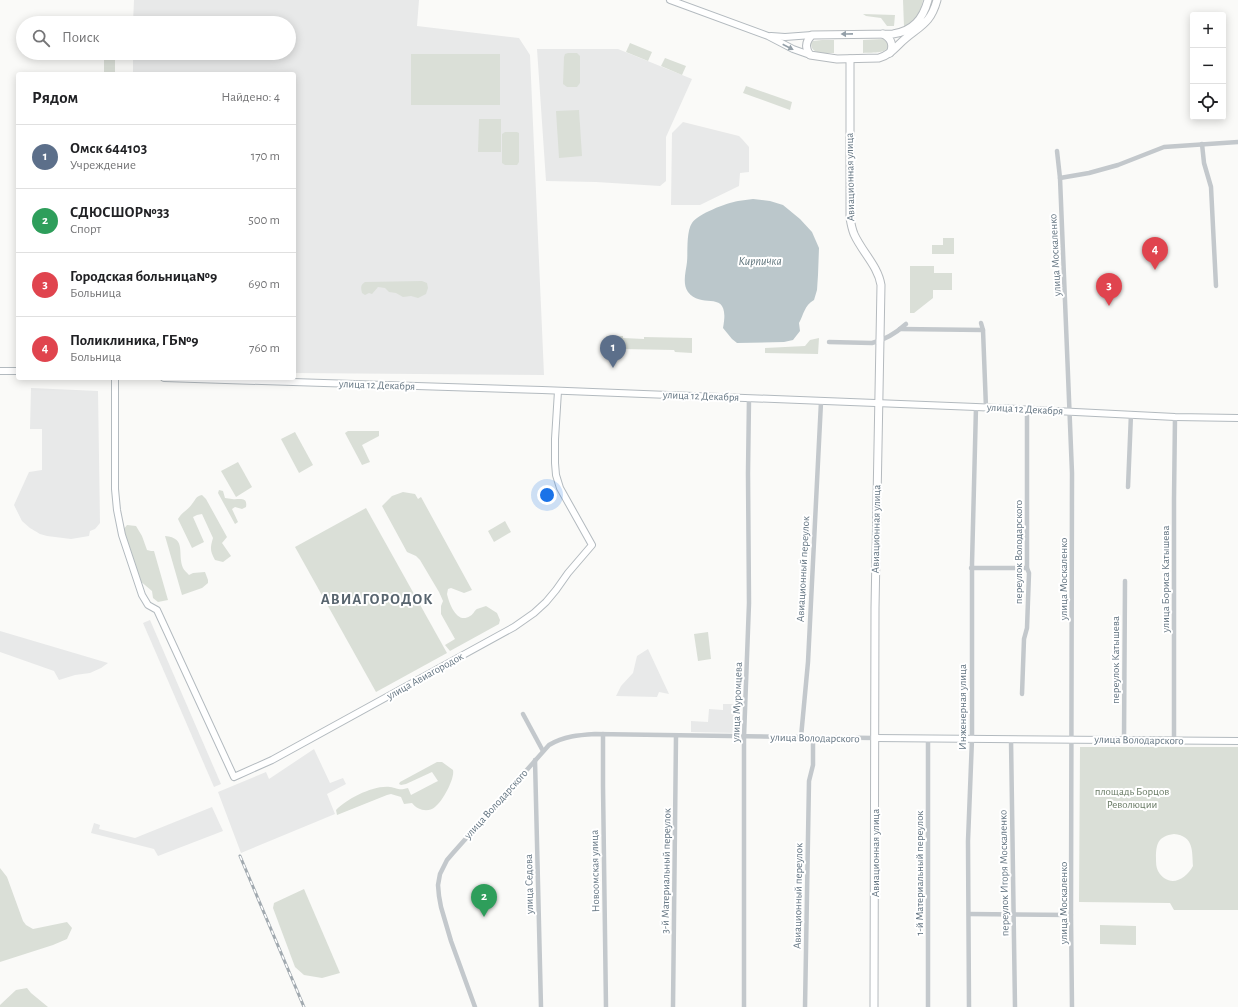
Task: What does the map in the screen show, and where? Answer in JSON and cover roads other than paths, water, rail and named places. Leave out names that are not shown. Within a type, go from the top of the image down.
[{"type":"main road","points":[[928,0],[921,17],[910,28],[900,32],[883,34],[812,35],[808,39],[806,45],[807,51],[810,56],[837,59],[879,58],[889,54],[907,37],[922,27],[932,14],[937,0]]},
{"type":"main road","points":[[883,34],[892,42],[892,48],[889,54]]},
{"type":"main road","name":"Авиационная улица","points":[[850,58],[850,218],[854,234],[880,277],[881,285],[875,608],[874,1007]]},
{"type":"street","points":[[670,0],[768,36],[810,56]]},
{"type":"street","points":[[768,36],[785,37],[812,35]]},
{"type":"street","points":[[1060,178],[1089,173],[1118,165],[1164,147],[1238,142]]},
{"type":"street","points":[[1202,144],[1204,163],[1211,187],[1216,286]]},
{"type":"street","name":"улица Москаленко","points":[[1057,151],[1060,178],[1072,473],[1072,1007]]},
{"type":"street","points":[[981,322],[983,330],[986,408]]},
{"type":"street","points":[[829,342],[872,343],[885,339],[906,324]]},
{"type":"street","points":[[900,329],[983,330]]},
{"type":"street","points":[[0,371],[16,371]]},
{"type":"street","name":"улица Авиагородок","points":[[115,380],[115,489],[122,535],[142,595],[148,605],[157,610],[234,777],[272,760],[514,626],[534,613],[546,602],[592,545],[560,488],[556,475],[555,447],[558,391]]},
{"type":"street","name":"улица 12 Декабря","points":[[225,380],[749,398],[1175,417],[1238,418]]},
{"type":"street","name":"улица Муромцева","points":[[744,1007],[744,737],[749,603],[749,398]]},
{"type":"street","name":"Авиационный переулок","points":[[800,737],[808,662],[821,402]]},
{"type":"street","name":"Инженерная улица","points":[[969,1007],[968,841],[972,739],[972,568],[976,407]]},
{"type":"street","name":"переулок Володарского","points":[[1022,694],[1029,573],[1027,568],[1027,410]]},
{"type":"street","points":[[1128,487],[1131,414]]},
{"type":"street","name":"улица Бориса Катышева","points":[[1174,740],[1175,417]]},
{"type":"street","points":[[972,568],[1027,568]]},
{"type":"street","name":"переулок Катышева","points":[[1124,740],[1125,581]]},
{"type":"street","points":[[524,714],[543,751]]},
{"type":"street","name":"улица Володарского","points":[[474,1007],[441,907],[438,885],[440,874],[447,860],[543,751],[553,743],[565,737],[604,734],[813,738],[1238,741]]},
{"type":"street","name":"Новоомская улица","points":[[604,734],[603,794],[606,1007]]},
{"type":"street","name":"3-й Материальный переулок","points":[[673,1007],[676,736]]},
{"type":"street","name":"Авиационный переулок","points":[[805,1007],[809,781],[813,764],[813,738]]},
{"type":"street","name":"1-й Материальный переулок","points":[[928,739],[928,1007]]},
{"type":"street","name":"переулок Игоря Москаленко","points":[[1011,739],[1015,1007]]},
{"type":"street","name":"улица Седова","points":[[535,760],[541,1007]]},
{"type":"street","points":[[969,914],[1071,915]]},
{"type":"water","name":"Кирпичка","points":[[753,199],[770,201],[783,205],[800,219],[812,232],[819,248],[817,290],[814,300],[806,308],[799,323],[800,331],[793,340],[784,342],[737,343],[723,328],[723,307],[714,301],[700,300],[694,297],[686,289],[685,277],[688,237],[692,223],[700,216],[720,206],[733,202]]},
{"type":"railway","points":[[240,856],[304,1007]]},
{"type":"place","name":"Поликлиника, ГБ№9","points":[[1155,270]]},
{"type":"place","name":"Городская больница№9","points":[[1109,306]]},
{"type":"place","name":"Омск 644103","points":[[613,368]]},
{"type":"place","name":"СДЮСШОР№33","points":[[484,917]]},
{"type":"district","name":"АВИАГОРОДОК","points":[[377,599]]},
{"type":"park label","name":"площадь Борцов Революции","points":[[1132,797]]}]
